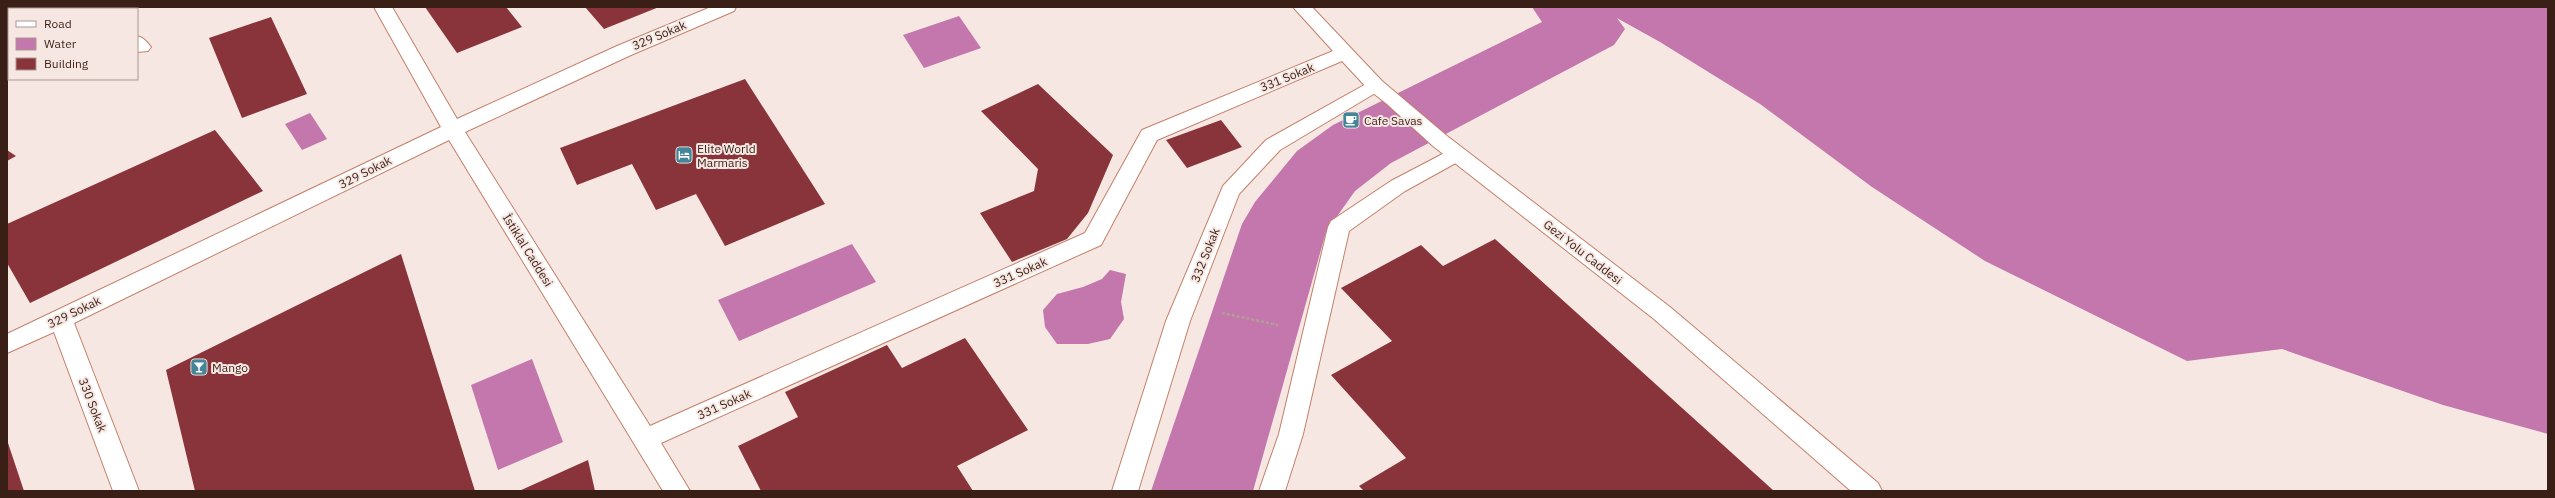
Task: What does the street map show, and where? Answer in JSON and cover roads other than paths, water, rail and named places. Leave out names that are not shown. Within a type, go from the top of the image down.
[{"type":"street","name":"İstiklal Caddesi","points":[[383,7],[452,128],[677,491]]},
{"type":"street","name":"329 Sokak","points":[[7,344],[452,128],[643,41],[727,7]]},
{"type":"street","name":"Gezi Yolu Caddesi","points":[[1302,7],[1375,85],[1394,99],[1448,147],[1662,313],[1869,491]]},
{"type":"street","name":"331 Sokak","points":[[645,439],[1093,239],[1149,134],[1345,53]]},
{"type":"street","name":"332 Sokak","points":[[1125,491],[1185,305],[1230,191],[1273,145],[1375,85]]},
{"type":"street","points":[[1272,491],[1291,434],[1339,227],[1398,186],[1448,147]]},
{"type":"street","name":"330 Sokak","points":[[61,319],[126,491]]},
{"type":"water","points":[[1597,7],[2548,7],[2548,434],[2443,405],[2282,349],[2187,361],[1985,261],[1872,187],[1760,104],[1660,42]]},
{"type":"water","points":[[959,16],[981,48],[924,68],[903,35]]},
{"type":"water","points":[[310,113],[327,139],[302,150],[285,124]]},
{"type":"water","points":[[852,244],[876,282],[739,341],[718,300]]},
{"type":"water","points":[[1110,270],[1126,274],[1121,302],[1124,319],[1110,339],[1088,344],[1057,344],[1045,327],[1043,310],[1057,294],[1083,287],[1102,279]]},
{"type":"water","points":[[532,359],[563,442],[498,470],[471,385]]},
{"type":"waterway","points":[[1202,491],[1285,224],[1326,171],[1362,144],[1588,29],[1568,7]]},
{"type":"place","name":"Cafe Savas","points":[[1351,120]]},
{"type":"place","name":"Elite World Marmaris","points":[[684,155]]},
{"type":"place","name":"Mango","points":[[199,367]]}]
